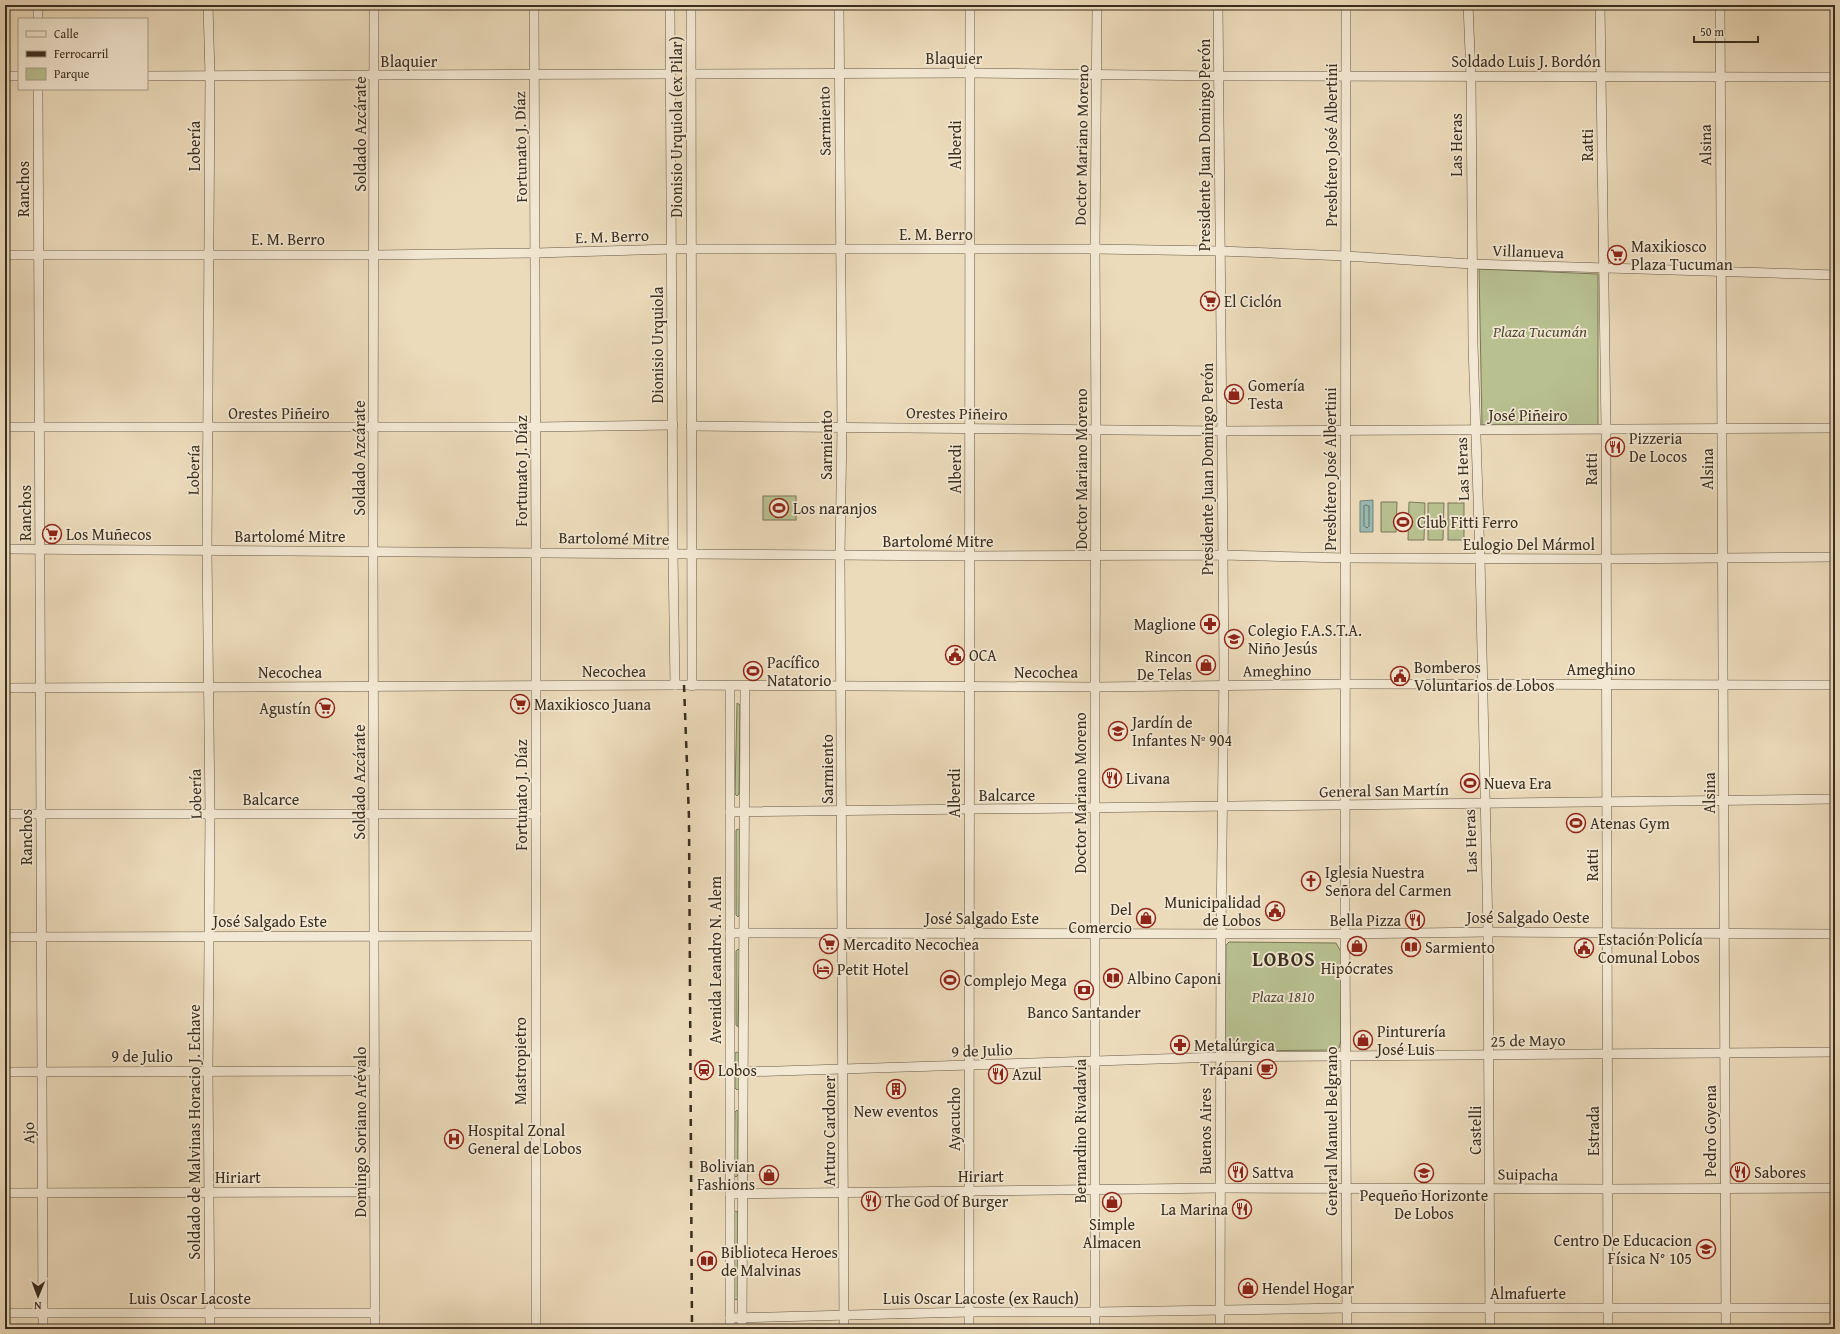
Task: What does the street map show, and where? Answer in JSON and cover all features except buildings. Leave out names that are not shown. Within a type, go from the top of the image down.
[{"type":"street","points":[[38,5],[38,18]]},
{"type":"street","name":"Lobería","points":[[208,5],[210,76],[207,551],[210,936]]},
{"type":"street","name":"Soldado Azcárate","points":[[374,5],[374,936]]},
{"type":"street","name":"Fortunato J. Díaz","points":[[534,5],[536,253],[535,936]]},
{"type":"street","name":"Dionisio Urquiola","points":[[670,5],[675,685]]},
{"type":"street","name":"Dionisio Urquiola (ex Pilar)","points":[[691,5],[691,250]]},
{"type":"street","name":"Sarmiento","points":[[839,5],[838,74],[842,426],[840,555],[842,685],[842,932]]},
{"type":"street","name":"Alberdi","points":[[969,933],[970,5]]},
{"type":"street","name":"Doctor Mariano Moreno","points":[[1095,933],[1096,5]]},
{"type":"street","name":"Presidente Juan Domingo Perón","points":[[1218,5],[1224,685],[1221,933]]},
{"type":"street","name":"Presbítero José Albertini","points":[[1345,934],[1346,5]]},
{"type":"street","name":"Las Heras","points":[[1468,5],[1471,76],[1472,264],[1488,932]]},
{"type":"street","name":"Ratti","points":[[1600,5],[1606,430],[1605,559],[1608,932]]},
{"type":"street","name":"Alsina","points":[[1720,5],[1724,933]]},
{"type":"street","name":"Blaquier","points":[[691,74],[970,73],[1218,76]]},
{"type":"street","name":"Blaquier","points":[[148,76],[670,74]]},
{"type":"street","points":[[5,76],[18,76]]},
{"type":"street","name":"Soldado Luis J. Bordón","points":[[1218,76],[1835,76]]},
{"type":"street","name":"Ranchos","points":[[38,90],[42,814],[41,937]]},
{"type":"street","name":"E. M. Berro","points":[[5,255],[374,255],[536,253],[672,249],[1095,249],[1219,251]]},
{"type":"street","points":[[691,250],[692,686]]},
{"type":"street","name":"Villanueva","points":[[1219,251],[1346,256],[1472,264],[1835,275]]},
{"type":"street","name":"Orestes Piñeiro","points":[[5,427],[208,428],[673,425]]},
{"type":"street","name":"Orestes Piñeiro","points":[[691,426],[842,426],[1221,431]]},
{"type":"street","name":"José Piñeiro","points":[[1221,431],[1476,431],[1835,428]]},
{"type":"street","name":"Bartolomé Mitre","points":[[5,549],[207,551],[373,550],[970,556],[1222,555]]},
{"type":"street","name":"Eulogio Del Mármol","points":[[1222,555],[1346,558],[1605,559],[1835,556]]},
{"type":"street","name":"Necochea","points":[[5,688],[675,685],[1095,687],[1224,685]]},
{"type":"street","name":"Ameghino","points":[[1224,685],[1835,685]]},
{"type":"street","name":"Avenida Leandro N. Alem","points":[[730,686],[730,1329]]},
{"type":"street","name":"Avenida Leandro N. Alem","points":[[742,1329],[745,686]]},
{"type":"street","name":"General San Martín","points":[[1222,808],[1835,799]]},
{"type":"street","name":"Balcarce","points":[[730,812],[1222,808]]},
{"type":"street","name":"Balcarce","points":[[5,814],[536,814]]},
{"type":"street","name":"Arturo Cardoner","points":[[842,932],[845,1193],[844,1329]]},
{"type":"street","name":"Castelli","points":[[1488,932],[1490,1329]]},
{"type":"street","name":"José Salgado Oeste","points":[[1221,933],[1345,934],[1608,932],[1835,934]]},
{"type":"street","name":"Estrada","points":[[1608,932],[1608,1329]]},
{"type":"street","name":"José Salgado Este","points":[[730,933],[1221,933]]},
{"type":"street","name":"Ayacucho","points":[[969,933],[970,1329]]},
{"type":"street","name":"Bernardino Rivadavia","points":[[1095,933],[1095,1329]]},
{"type":"street","name":"Buenos Aires","points":[[1220,1329],[1221,933]]},
{"type":"street","name":"Pedro Goyena","points":[[1724,933],[1726,1053],[1726,1329]]},
{"type":"street","name":"General Manuel Belgrano","points":[[1345,934],[1347,1329]]},
{"type":"street","name":"Soldado de Malvinas Horacio J. Echave","points":[[210,936],[208,1071],[210,1329]]},
{"type":"street","name":"Domingo Soriano Arévalo","points":[[374,936],[375,1329]]},
{"type":"street","name":"José Salgado Este","points":[[5,937],[535,936]]},
{"type":"street","name":"Mastropietro","points":[[535,936],[536,1329]]},
{"type":"street","name":"Ajo","points":[[41,937],[43,1329]]},
{"type":"street","points":[[730,1038],[744,1038]]},
{"type":"street","name":"25 de Mayo","points":[[1221,1057],[1835,1052]]},
{"type":"street","name":"9 de Julio","points":[[744,1072],[1221,1057]]},
{"type":"street","name":"9 de Julio","points":[[5,1072],[375,1071]]},
{"type":"street","points":[[730,1102],[743,1102]]},
{"type":"street","name":"Suipacha","points":[[1220,1188],[1490,1188],[1608,1190],[1835,1188]]},
{"type":"street","name":"Hiriart","points":[[730,1194],[970,1190],[1095,1191],[1220,1188]]},
{"type":"street","name":"Hiriart","points":[[5,1193],[375,1192]]},
{"type":"street","name":"Almafuerte","points":[[1220,1310],[1347,1308],[1835,1308]]},
{"type":"street","name":"Luis Oscar Lacoste (ex Rauch)","points":[[730,1318],[844,1314],[1220,1310]]},
{"type":"street","name":"Luis Oscar Lacoste","points":[[5,1313],[375,1313]]},
{"type":"green space","name":"Plaza Tucumán","points":[[1479,269],[1598,274],[1598,425],[1482,425]]},
{"type":"green space","name":"Los naranjos","points":[[763,496],[796,496],[796,520],[763,520]]},
{"type":"green space","points":[[1381,502],[1397,502],[1396,532],[1381,532]]},
{"type":"green space","points":[[1409,502],[1425,503],[1424,540],[1408,540]]},
{"type":"green space","points":[[1428,503],[1444,503],[1443,540],[1428,540]]},
{"type":"green space","points":[[1448,503],[1464,503],[1464,540],[1448,540]]},
{"type":"green space","points":[[737,703],[740,705],[739,794],[737,796],[735,794]]},
{"type":"green space","points":[[736,830],[740,830],[738,917],[736,915]]},
{"type":"green space","name":"Plaza 1810","points":[[1229,942],[1336,943],[1341,952],[1341,1040],[1339,1048],[1335,1050],[1233,1051],[1226,1048],[1226,945]]},
{"type":"green space","points":[[738,949],[740,951],[738,1027],[736,1025],[736,951]]},
{"type":"green space","points":[[735,1053],[739,1053],[739,1088],[737,1090],[735,1088]]},
{"type":"green space","points":[[737,1110],[738,1175],[736,1177],[734,1175],[735,1112]]},
{"type":"green space","points":[[734,1211],[738,1212],[738,1298],[736,1300],[734,1298]]},
{"type":"green space","points":[[230,1325],[296,1325],[296,1329],[230,1329]]},
{"type":"water","points":[[1373,500],[1373,532],[1360,532],[1360,501]]},
{"type":"railway","points":[[684,685],[689,818],[692,1329]]},
{"type":"place","name":"Maxikiosco Plaza Tucuman","points":[[1617,255]]},
{"type":"place","name":"El Ciclón","points":[[1210,301]]},
{"type":"place","name":"Gomería Testa","points":[[1234,394]]},
{"type":"place","name":"Pizzeria De Locos","points":[[1615,447]]},
{"type":"place","name":"Los naranjos","points":[[779,508]]},
{"type":"place","name":"Club Fitti Ferro","points":[[1403,522]]},
{"type":"place","name":"Los Muñecos","points":[[52,534]]},
{"type":"place","name":"Maglione","points":[[1210,624]]},
{"type":"place","name":"Colegio F.A.S.T.A. Niño Jesús","points":[[1234,639]]},
{"type":"place","name":"OCA","points":[[955,655]]},
{"type":"place","name":"Rincon De Telas","points":[[1206,665]]},
{"type":"place","name":"Pacífico Natatorio","points":[[753,671]]},
{"type":"place","name":"Bomberos Voluntarios de Lobos","points":[[1400,676]]},
{"type":"place","name":"Maxikiosco Juana","points":[[520,704]]},
{"type":"place","name":"Agustín","points":[[325,708]]},
{"type":"place","name":"Jardín de Infantes Nº 904","points":[[1118,731]]},
{"type":"place","name":"Livana","points":[[1112,778]]},
{"type":"place","name":"Nueva Era","points":[[1470,783]]},
{"type":"place","name":"Atenas Gym","points":[[1576,823]]},
{"type":"place","name":"Iglesia Nuestra Señora del Carmen","points":[[1311,881]]},
{"type":"place","name":"Municipalidad de Lobos","points":[[1275,911]]},
{"type":"place","name":"Del Comercio","points":[[1146,918]]},
{"type":"place","name":"Bella Pizza","points":[[1415,920]]},
{"type":"place","name":"Mercadito Necochea","points":[[829,944]]},
{"type":"place","name":"Hipócrates","points":[[1357,946]]},
{"type":"place","name":"Sarmiento","points":[[1411,947]]},
{"type":"place","name":"Estación Policía Comunal Lobos","points":[[1584,948]]},
{"type":"place","name":"Petit Hotel","points":[[823,969]]},
{"type":"place","name":"Albino Caponi","points":[[1113,978]]},
{"type":"place","name":"Complejo Mega","points":[[950,980]]},
{"type":"place","name":"Banco Santander","points":[[1084,990]]},
{"type":"place","name":"Pinturería José Luis","points":[[1363,1040]]},
{"type":"place","name":"Metalúrgica","points":[[1180,1045]]},
{"type":"place","name":"Trápani","points":[[1267,1069]]},
{"type":"place","name":"Lobos","points":[[704,1070]]},
{"type":"place","name":"Azul","points":[[998,1074]]},
{"type":"place","name":"New eventos","points":[[896,1089]]},
{"type":"place","name":"Hospital Zonal General de Lobos","points":[[454,1139]]},
{"type":"place","name":"Sattva","points":[[1238,1172]]},
{"type":"place","name":"Sabores","points":[[1740,1172]]},
{"type":"place","name":"Pequeño Horizonte De Lobos","points":[[1424,1173]]},
{"type":"place","name":"Bolivian Fashions","points":[[769,1175]]},
{"type":"place","name":"The God Of Burger","points":[[871,1201]]},
{"type":"place","name":"Simple Almacen","points":[[1112,1202]]},
{"type":"place","name":"La Marina","points":[[1242,1209]]},
{"type":"place","name":"Centro De Educacion Física N° 105","points":[[1706,1249]]},
{"type":"place","name":"Biblioteca Heroes de Malvinas","points":[[707,1261]]},
{"type":"place","name":"Hendel Hogar","points":[[1248,1288]]},
{"type":"district","name":"LOBOS","points":[[1284,958]]}]
